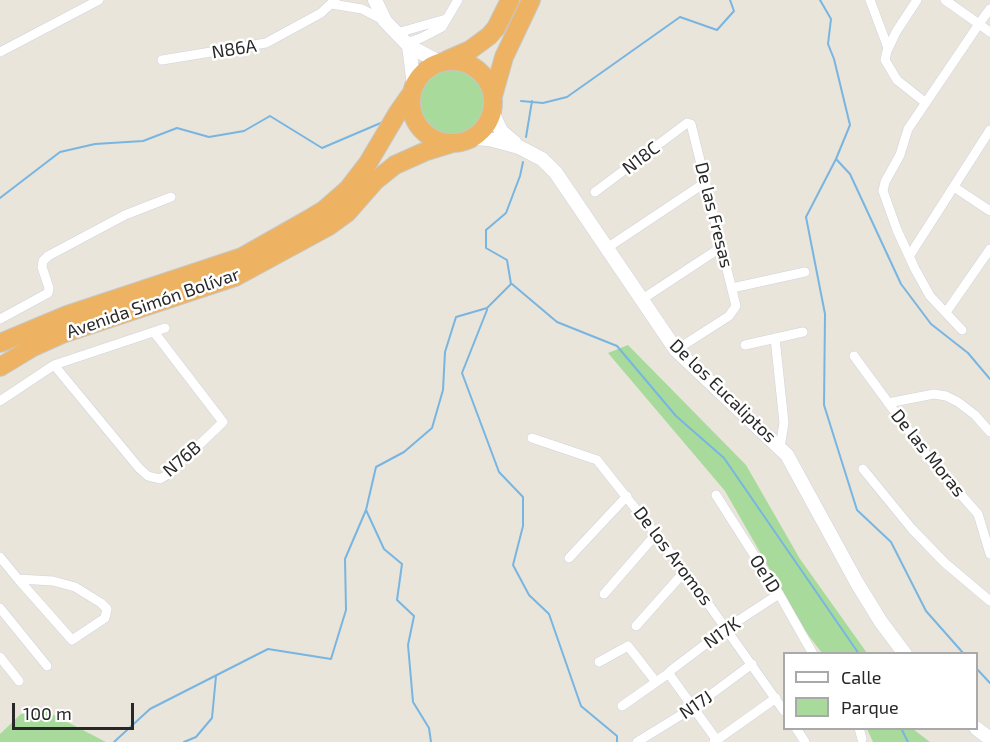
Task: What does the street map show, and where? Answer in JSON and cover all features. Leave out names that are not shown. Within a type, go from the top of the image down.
[{"type":"highway","name":"Avenida Simón Bolívar","points":[[0,343],[68,315],[242,257],[309,219],[337,200],[348,189],[368,163],[426,69],[470,50],[489,36],[510,0]]},
{"type":"highway","points":[[472,138],[482,131],[488,122],[504,57],[531,0]]},
{"type":"highway","points":[[441,62],[457,61],[475,69],[489,83],[492,104]]},
{"type":"highway","points":[[412,89],[412,112],[420,129],[441,142],[453,143]]},
{"type":"highway","name":"Avenida Simón Bolívar","points":[[0,367],[33,347],[62,334],[236,277],[329,226],[347,213],[375,181],[395,165],[424,152],[472,138]]},
{"type":"street","points":[[0,52],[97,0]]},
{"type":"street","points":[[375,0],[385,21],[404,40],[441,62]]},
{"type":"street","points":[[404,40],[436,31],[445,24],[458,0]]},
{"type":"street","points":[[870,0],[888,48]]},
{"type":"street","points":[[917,0],[888,48],[885,60],[894,76],[926,104]]},
{"type":"street","points":[[945,0],[990,32]]},
{"type":"street","name":"N86A","points":[[162,60],[266,43],[321,12],[333,2],[362,9],[385,21]]},
{"type":"street","points":[[962,330],[947,311],[930,296],[897,230],[883,191],[885,182],[900,155],[908,129],[990,9]]},
{"type":"street","points":[[404,40],[412,89]]},
{"type":"street","name":"De los Eucaliptos","points":[[492,104],[501,131],[519,147]]},
{"type":"street","name":"De las Fresas","points":[[676,350],[729,316],[735,310],[736,304],[691,124],[687,123]]},
{"type":"street","name":"N18C","points":[[595,192],[687,123]]},
{"type":"street","points":[[910,255],[990,130]]},
{"type":"street","name":"De los Eucaliptos","points":[[472,138],[498,141],[519,147],[533,153],[549,165],[676,350],[780,447],[791,462],[869,603],[903,652]]},
{"type":"street","points":[[607,248],[706,182]]},
{"type":"street","points":[[954,187],[990,212]]},
{"type":"street","points":[[0,320],[48,293],[49,288],[42,267],[43,261],[48,256],[125,215],[171,197]]},
{"type":"street","points":[[641,300],[723,246]]},
{"type":"street","points":[[947,311],[990,249]]},
{"type":"street","points":[[732,288],[805,272]]},
{"type":"street","points":[[0,401],[54,364],[165,328]]},
{"type":"street","name":"N76B","points":[[54,364],[139,468],[148,476],[160,479],[171,473],[223,422],[154,332]]},
{"type":"street","points":[[745,345],[803,332]]},
{"type":"street","points":[[775,338],[784,423],[780,447]]},
{"type":"street","name":"De las Moras","points":[[854,356],[931,461],[978,514],[990,554]]},
{"type":"street","points":[[888,403],[934,394],[946,396],[967,409],[990,432]]},
{"type":"street","name":"De los Aromos","points":[[532,438],[597,460],[657,533],[783,709]]},
{"type":"street","points":[[863,469],[912,529],[945,563],[990,601]]},
{"type":"street","name":"Oe1D","points":[[716,495],[779,594],[812,652]]},
{"type":"street","points":[[569,558],[627,496]]},
{"type":"street","points":[[604,594],[657,533]]},
{"type":"street","points":[[0,558],[18,579],[72,640],[105,618],[107,609],[75,587],[53,581],[18,579]]},
{"type":"street","points":[[636,626],[685,571]]},
{"type":"street","name":"N17K","points":[[622,706],[727,628],[779,594]]},
{"type":"street","points":[[0,608],[47,666]]},
{"type":"street","points":[[599,662],[628,646],[656,682]]},
{"type":"street","points":[[0,657],[19,681]]},
{"type":"street","name":"N17J","points":[[637,742],[694,707],[752,664]]},
{"type":"street","points":[[669,673],[716,741],[776,698]]},
{"type":"street","points":[[859,730],[862,739]]},
{"type":"street","points":[[978,730],[990,739]]},
{"type":"street","points":[[792,742],[801,736]]},
{"type":"green space","points":[[453,66],[474,72],[484,82],[490,103],[484,124],[474,134],[453,140],[432,134],[422,124],[416,103],[422,82],[432,72]]},
{"type":"green space","points":[[628,345],[746,465],[800,559],[866,652],[821,652],[805,631],[725,491],[608,353]]},
{"type":"green space","points":[[44,710],[106,742],[0,742],[0,734],[21,714]]},
{"type":"green space","points":[[867,730],[914,730],[930,742],[873,742]]},
{"type":"waterway","points":[[521,101],[543,103],[567,97],[680,17],[717,30],[734,11],[730,0]]},
{"type":"waterway","points":[[820,0],[831,19],[828,44],[834,59],[850,125],[836,159],[806,217],[825,314],[824,405],[857,510],[891,542],[926,611],[962,652]]},
{"type":"waterway","points":[[526,137],[532,101]]},
{"type":"waterway","points":[[0,198],[60,152],[95,144],[143,141],[177,128],[209,137],[244,131],[270,116],[322,148],[383,122]]},
{"type":"waterway","points":[[836,159],[850,174],[901,284],[931,324],[968,353],[990,379]]},
{"type":"waterway","points":[[114,742],[150,709],[268,649],[331,659],[346,610],[345,559],[366,510],[376,467],[404,452],[432,428],[443,390],[445,352],[456,317],[487,308],[511,284],[507,260],[486,248],[486,230],[506,213],[523,162]]},
{"type":"waterway","points":[[512,284],[557,322],[617,346],[676,416],[724,458],[858,652]]},
{"type":"waterway","points":[[487,310],[462,373],[499,472],[523,497],[523,526],[513,565],[529,595],[549,614],[581,706],[617,736],[617,742]]},
{"type":"waterway","points":[[366,510],[384,549],[402,564],[397,600],[414,616],[408,645],[413,702],[429,728],[431,742]]},
{"type":"waterway","points":[[978,670],[990,683]]},
{"type":"waterway","points":[[184,742],[196,737],[212,718],[216,676]]},
{"type":"waterway","points":[[902,730],[908,742]]}]
